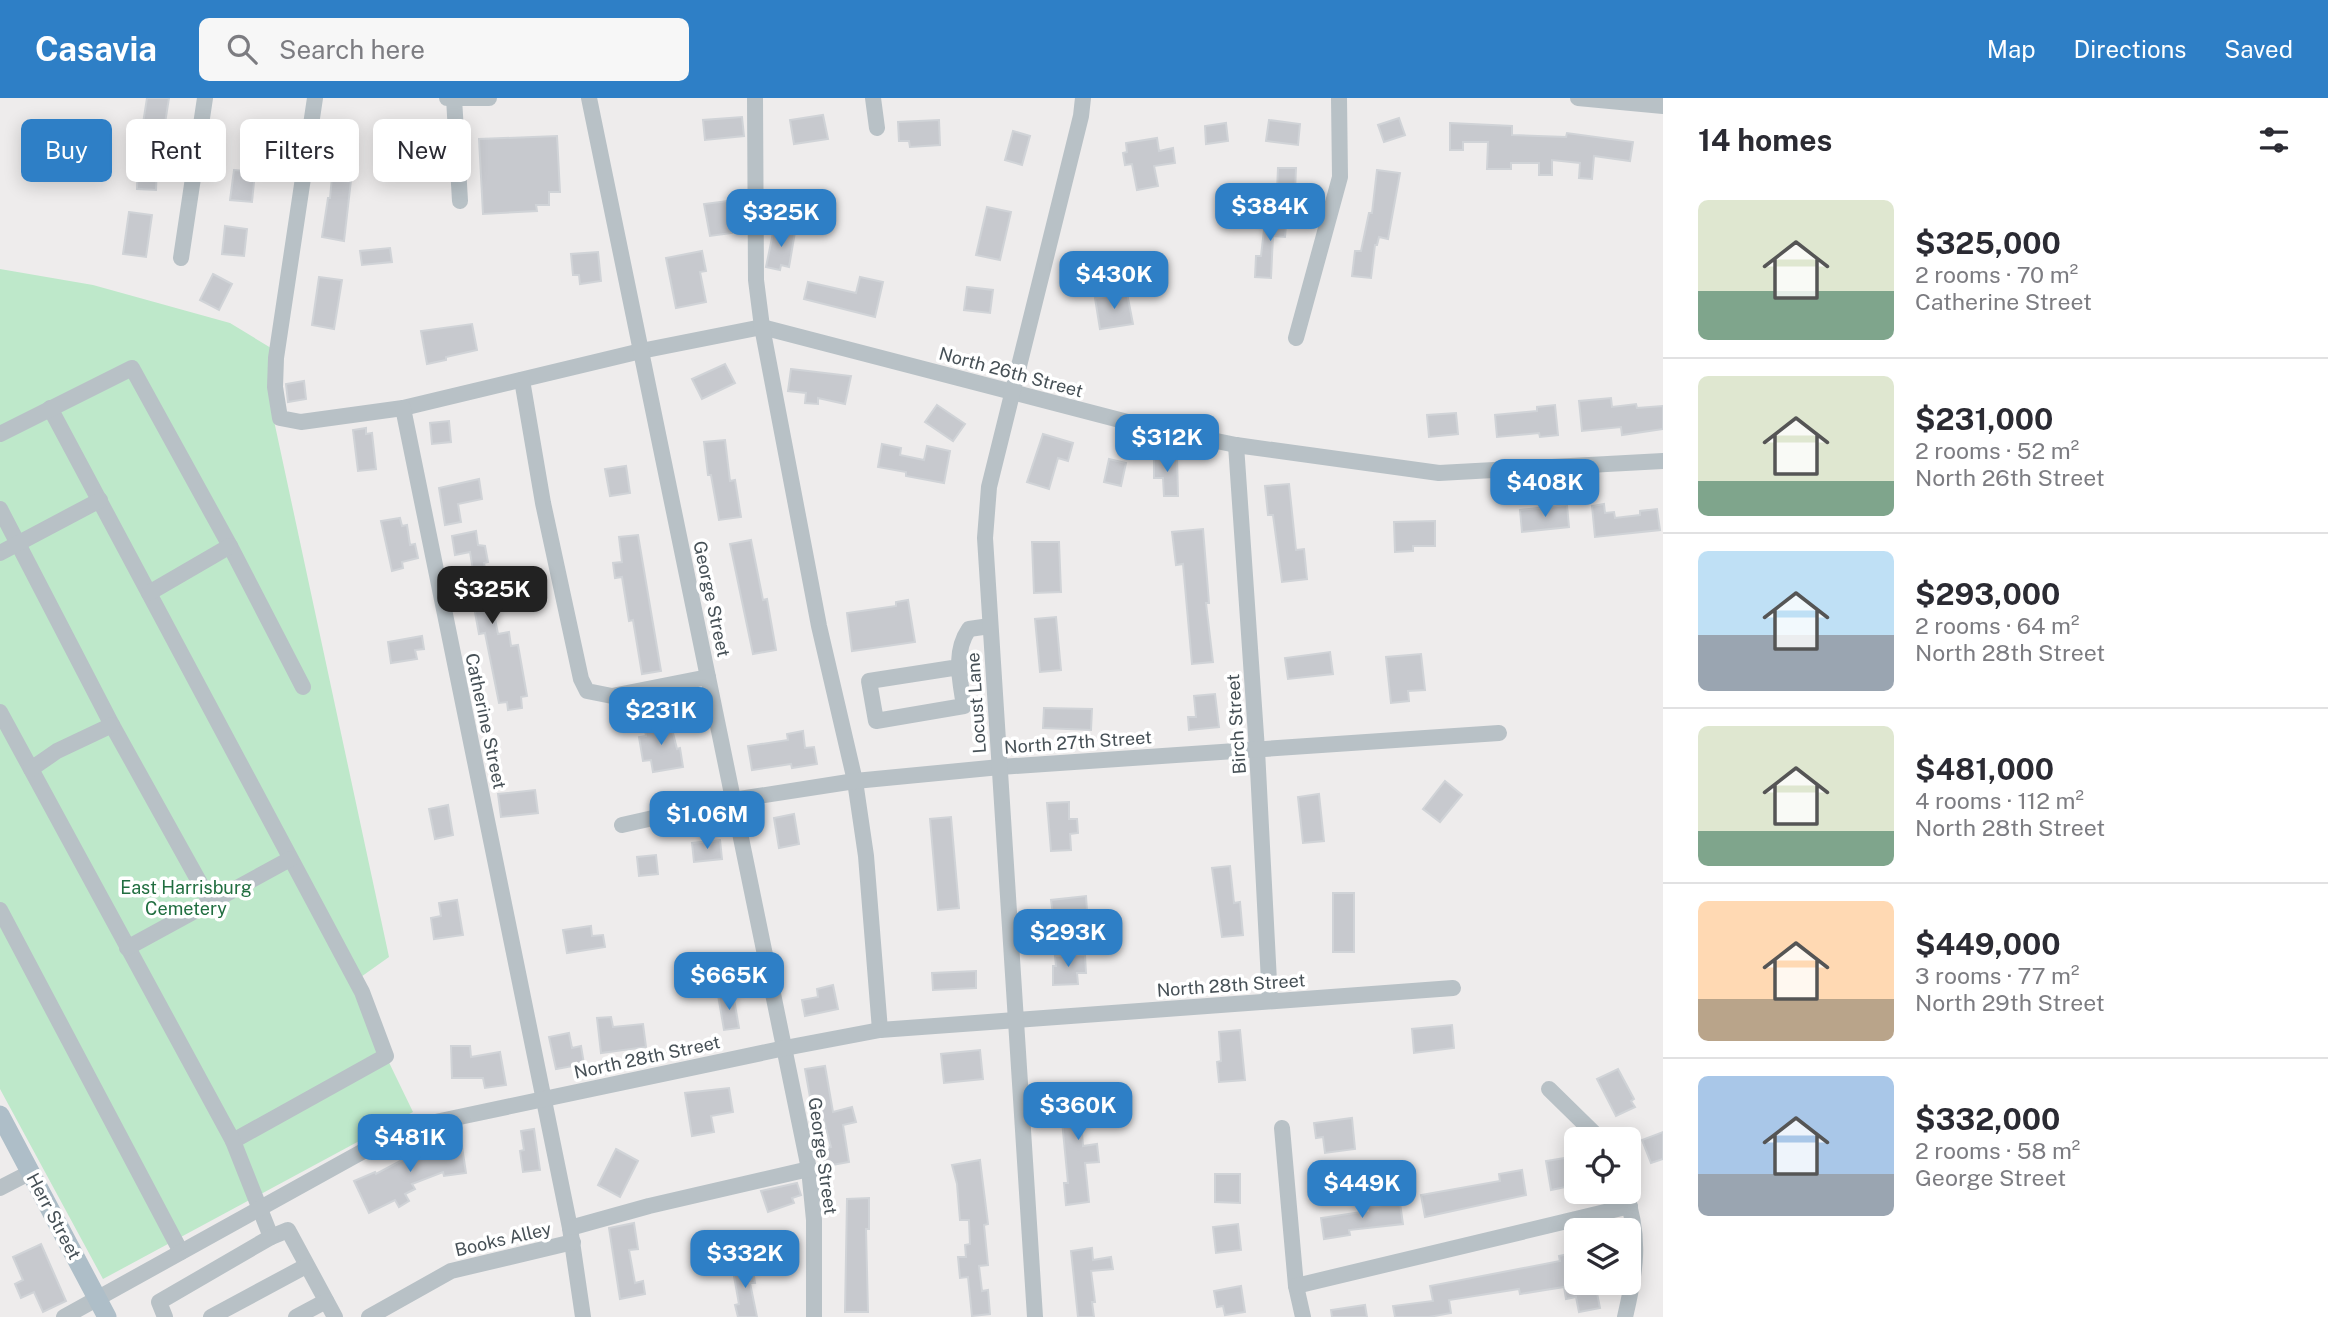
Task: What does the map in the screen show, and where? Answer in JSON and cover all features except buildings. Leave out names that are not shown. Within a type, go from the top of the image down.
[{"type":"main road","name":"Herr Street","points":[[0,1115],[107,1317]]},
{"type":"street","points":[[181,258],[205,98]]},
{"type":"street","points":[[315,98],[276,358],[275,387],[280,418],[301,422],[403,408]]},
{"type":"street","points":[[447,98],[489,98]]},
{"type":"street","points":[[454,98],[460,201]]},
{"type":"street","name":"George Street","points":[[590,98],[809,1169],[814,1220],[814,1317]]},
{"type":"street","points":[[755,98],[756,280],[762,327],[819,626],[855,781],[866,856],[880,1030]]},
{"type":"street","points":[[873,98],[877,128]]},
{"type":"street","name":"Locust Lane","points":[[1035,1317],[985,538],[989,487],[1082,116],[1083,98]]},
{"type":"street","points":[[1296,338],[1339,177],[1339,98]]},
{"type":"street","points":[[1577,98],[1663,106]]},
{"type":"street","name":"North 26th Street","points":[[403,408],[641,351],[762,327],[1139,425],[1236,445],[1439,473],[1663,461]]},
{"type":"street","points":[[0,435],[132,368],[230,546],[303,687]]},
{"type":"street","points":[[522,380],[543,503],[582,679],[587,691],[612,696],[708,677]]},
{"type":"street","points":[[51,408],[362,992],[386,1056],[233,1142]]},
{"type":"street","name":"Catherine Street","points":[[403,408],[572,1235],[583,1317]]},
{"type":"street","name":"Birch Street","points":[[1236,445],[1257,750],[1270,1001]]},
{"type":"street","points":[[0,553],[100,500]]},
{"type":"street","points":[[0,509],[112,725],[212,903]]},
{"type":"street","points":[[149,593],[230,546]]},
{"type":"street","points":[[958,667],[869,681],[876,721],[964,706],[958,667],[963,638],[969,629],[990,626]]},
{"type":"street","points":[[0,712],[233,1142],[271,1237]]},
{"type":"street","points":[[30,769],[57,751],[112,725]]},
{"type":"street","name":"North 27th Street","points":[[622,825],[733,800],[855,781],[999,766],[1499,733]]},
{"type":"street","points":[[127,948],[290,859]]},
{"type":"street","points":[[0,910],[181,1252]]},
{"type":"street","name":"North 28th Street","points":[[64,1317],[404,1130],[544,1098],[880,1030],[1453,988]]},
{"type":"street","points":[[1549,1089],[1588,1127]]},
{"type":"street","points":[[1282,1128],[1296,1286],[1303,1317]]},
{"type":"street","name":"Books Alley","points":[[369,1317],[451,1271],[572,1235],[649,1206],[809,1169]]},
{"type":"street","points":[[0,1188],[31,1172]]},
{"type":"street","points":[[1296,1286],[1608,1204]]},
{"type":"street","points":[[1625,1317],[1634,1279],[1637,1243],[1628,1204]]},
{"type":"street","points":[[164,1317],[159,1301],[288,1230],[335,1317]]},
{"type":"street","points":[[211,1317],[306,1266]]},
{"type":"street","points":[[296,1317],[326,1300]]},
{"type":"green space","name":"East Harrisburg Cemetery","points":[[0,269],[93,285],[230,323],[271,348],[273,416],[389,957],[351,984],[413,1112],[103,1279],[0,1089]]}]
